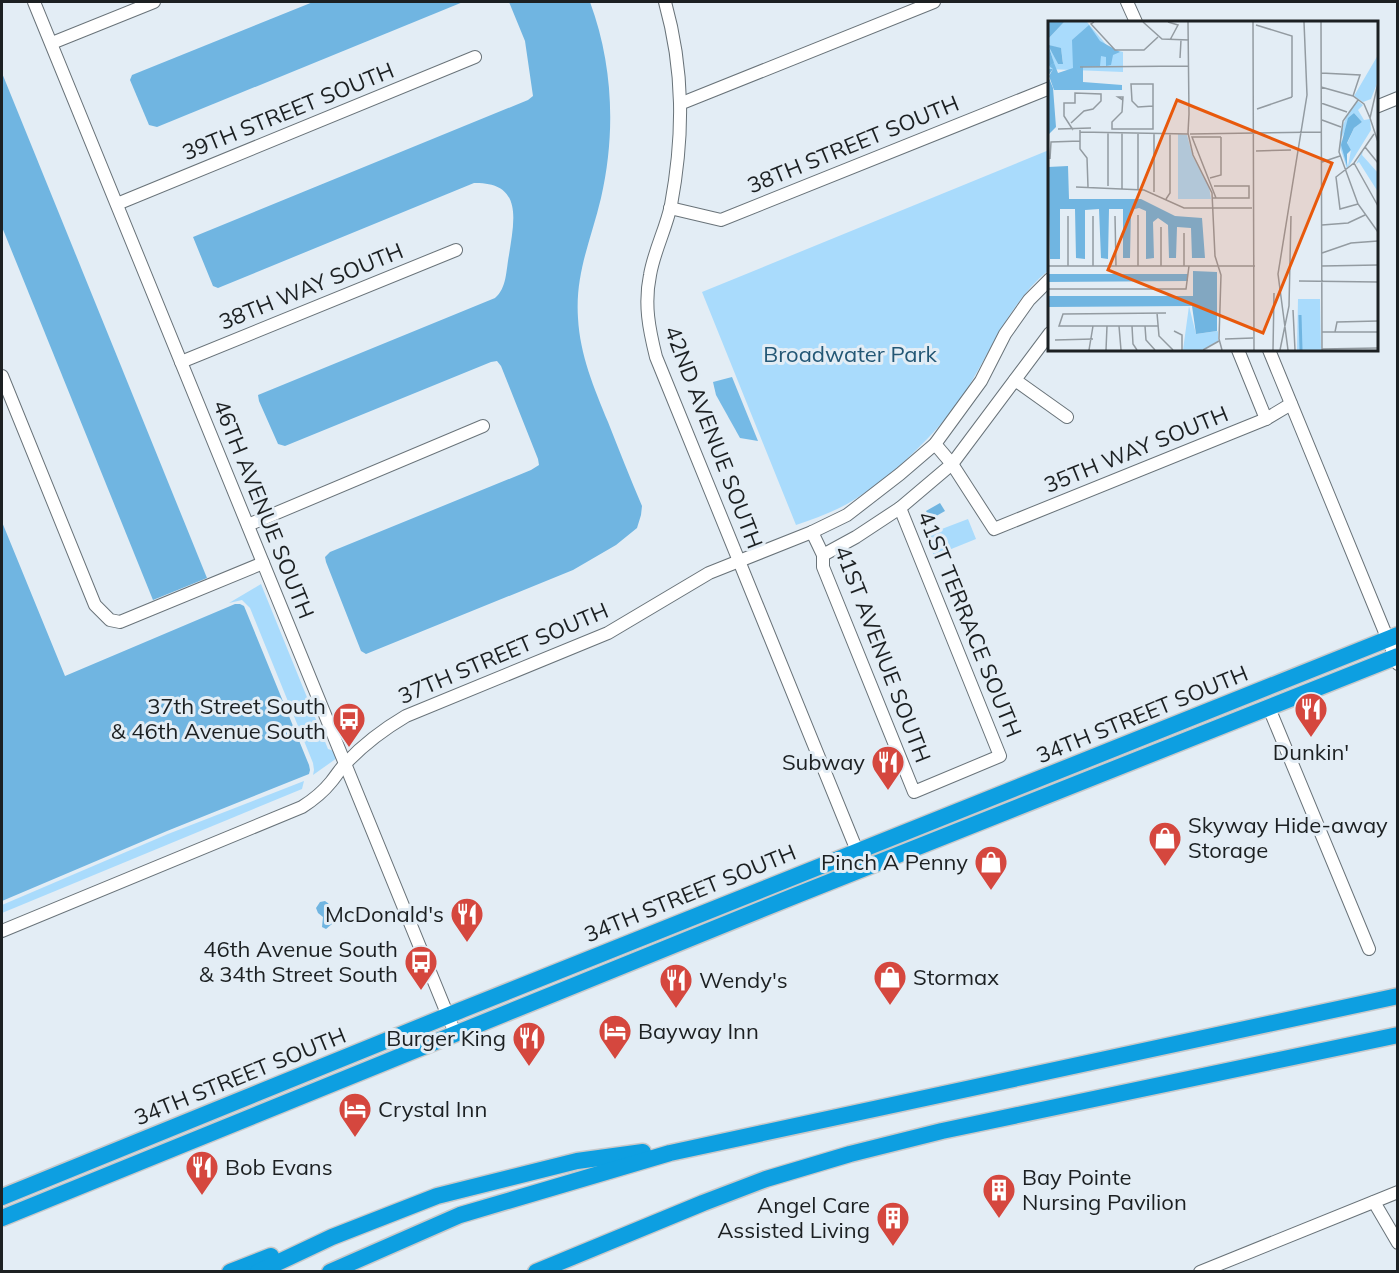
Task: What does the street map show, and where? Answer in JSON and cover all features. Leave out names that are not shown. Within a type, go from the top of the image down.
[{"type":"highway","name":"34TH STREET SOUTH","points":[[2,1197],[447,1015],[1393,637]]},
{"type":"highway","name":"34TH STREET SOUTH","points":[[2,1218],[864,868],[1397,659]]},
{"type":"highway","points":[[1154,754],[1163,739],[1190,728],[1207,713]]},
{"type":"highway","points":[[1086,781],[1101,764],[1138,748],[1146,737]]},
{"type":"highway","points":[[657,951],[659,943],[672,934],[685,920]]},
{"type":"highway","points":[[618,967],[630,954],[650,942],[649,934]]},
{"type":"highway","points":[[330,1272],[460,1215],[617,1168],[724,1141],[1398,996]]},
{"type":"highway","points":[[536,1272],[766,1179],[850,1154],[953,1129],[1398,1035]]},
{"type":"highway","points":[[258,1272],[332,1237],[456,1190],[577,1161],[724,1141]]},
{"type":"highway","points":[[231,1272],[288,1249],[332,1237]]},
{"type":"highway","points":[[562,1272],[581,1263],[607,1244]]},
{"type":"street","name":"46TH AVENUE SOUTH","points":[[34,2],[455,1033]]},
{"type":"street","points":[[52,43],[154,2]]},
{"type":"street","name":"42ND AVENUE SOUTH","points":[[665,2],[671,25],[682,103],[670,208],[650,275],[646,304],[649,328],[656,357],[864,868]]},
{"type":"street","points":[[682,103],[934,2]]},
{"type":"street","points":[[1127,2],[1136,21]]},
{"type":"street","name":"39TH STREET SOUTH","points":[[117,204],[475,57]]},
{"type":"street","name":"38TH STREET SOUTH","points":[[670,208],[721,220],[1048,89]]},
{"type":"street","points":[[1378,107],[1398,98]]},
{"type":"street","name":"38TH WAY SOUTH","points":[[181,362],[456,250]]},
{"type":"street","name":"37TH STREET SOUTH","points":[[2,931],[290,813],[317,796],[331,783],[345,764],[388,726],[406,716],[608,633],[709,573],[812,532],[847,515],[935,444],[981,381],[1005,334],[1023,309],[1048,281]]},
{"type":"street","points":[[823,555],[856,537],[900,508],[952,464],[1048,336]]},
{"type":"street","points":[[1238,351],[1266,419]]},
{"type":"street","points":[[1269,351],[1393,637],[1397,659]]},
{"type":"street","points":[[2,376],[95,605],[110,620],[120,622],[263,563]]},
{"type":"street","points":[[1015,380],[1067,417]]},
{"type":"street","name":"35TH WAY SOUTH","points":[[952,464],[994,529],[1266,419],[1291,404]]},
{"type":"street","points":[[248,525],[483,426]]},
{"type":"street","points":[[935,444],[952,464]]},
{"type":"street","name":"41ST TERRACE SOUTH","points":[[900,508],[1000,756],[914,792]]},
{"type":"street","name":"41ST AVENUE SOUTH","points":[[812,532],[823,555],[823,567],[914,792]]},
{"type":"street","points":[[1269,708],[1368,949]]},
{"type":"street","points":[[324,1086],[333,1062]]},
{"type":"street","points":[[95,1160],[102,1177]]},
{"type":"street","points":[[1200,1272],[1398,1192]]},
{"type":"street","points":[[1374,1202],[1398,1243]]},
{"type":"green space","name":"Broadwater Park","points":[[1048,150],[1048,271],[1035,283],[1012,312],[964,394],[940,425],[911,455],[879,482],[847,504],[822,516],[796,525],[702,292]]},
{"type":"green space","points":[[968,519],[976,539],[934,556],[926,535]]},
{"type":"green space","points":[[261,584],[328,749],[334,751],[337,758],[313,775],[313,763],[250,608],[242,600],[229,603]]},
{"type":"green space","points":[[304,781],[302,789],[2,913],[2,905],[168,834]]},
{"type":"shaded area","points":[[313,2],[463,2],[157,127],[149,125],[130,80],[132,75]]},
{"type":"shaded area","points":[[509,2],[590,2],[598,26],[608,74],[609,149],[601,198],[581,271],[578,302],[579,332],[588,371],[642,506],[641,515],[637,528],[616,545],[573,570],[366,654],[361,651],[325,557],[330,552],[539,465],[501,366],[497,361],[491,362],[285,446],[278,444],[258,395],[495,298],[502,289],[505,278],[513,229],[512,206],[508,196],[501,189],[490,184],[474,183],[218,288],[213,286],[193,237],[528,100],[533,96],[525,41]]},
{"type":"shaded area","points":[[2,73],[207,578],[153,600],[2,227]]},
{"type":"shaded area","points":[[732,377],[758,441],[740,438],[716,395],[713,382]]},
{"type":"shaded area","points":[[940,503],[945,511],[931,519],[926,511]]},
{"type":"shaded area","points":[[2,522],[65,676],[235,604],[244,606],[309,765],[309,774],[2,901]]},
{"type":"shaded area","points":[[325,901],[330,905],[334,914],[332,924],[326,929],[322,927],[323,917],[316,908],[320,902]]},
{"type":"place","name":"Dunkin'","points":[[1311,738]]},
{"type":"place","name":"37th Street South & 46th Avenue South","points":[[349,748]]},
{"type":"place","name":"Subway","points":[[888,791]]},
{"type":"place","name":"Skyway Hide-away Storage","points":[[1165,867]]},
{"type":"place","name":"Pinch A Penny","points":[[991,891]]},
{"type":"place","name":"McDonald's","points":[[467,943]]},
{"type":"place","name":"46th Avenue South & 34th Street South","points":[[421,991]]},
{"type":"place","name":"Stormax","points":[[890,1006]]},
{"type":"place","name":"Wendy's","points":[[676,1009]]},
{"type":"place","name":"Bayway Inn","points":[[615,1060]]},
{"type":"place","name":"Burger King","points":[[529,1067]]},
{"type":"place","name":"Crystal Inn","points":[[355,1138]]},
{"type":"place","name":"Bob Evans","points":[[202,1196]]},
{"type":"place","name":"Bay Pointe Nursing Pavilion","points":[[999,1219]]},
{"type":"place","name":"Angel Care Assisted Living","points":[[893,1247]]}]
